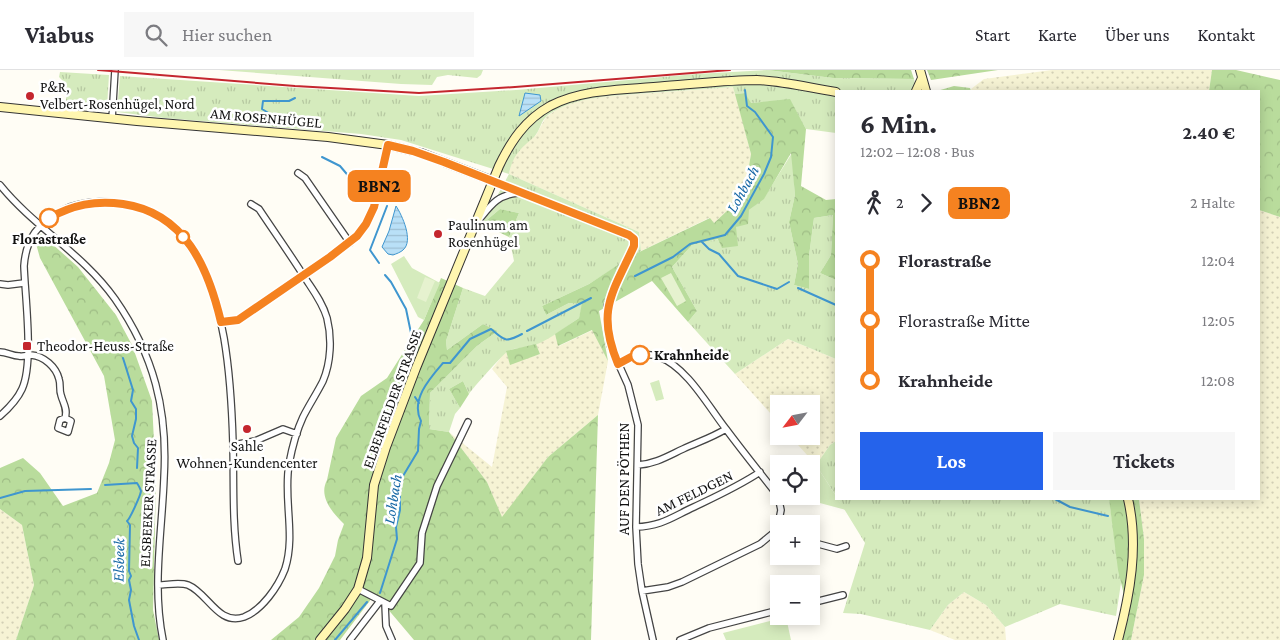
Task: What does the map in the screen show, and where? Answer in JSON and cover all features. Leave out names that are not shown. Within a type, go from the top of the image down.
[{"type":"main road","points":[[916,90],[921,74]]},
{"type":"main road","points":[[921,74],[926,90]]},
{"type":"main road","name":"ELBERFELDER STRASSE","points":[[320,640],[345,610],[358,589],[366,558],[374,486],[386,447],[416,368],[493,182],[505,154],[521,129],[540,112],[564,100],[594,92],[758,80],[835,92]]},
{"type":"main road","name":"AM ROSENHÜGEL","points":[[0,107],[335,138],[388,145],[421,153],[493,182]]},
{"type":"main road","points":[[1118,640],[1125,615],[1132,572],[1133,542],[1128,500]]},
{"type":"street","points":[[112,118],[115,70]]},
{"type":"street","points":[[221,322],[238,320],[350,243],[366,224],[374,207],[388,145]]},
{"type":"street","points":[[298,173],[305,178],[350,243]]},
{"type":"street","name":"AUF DEN PÖTHEN","points":[[493,182],[629,235],[634,239],[634,246],[608,306],[606,325],[610,345],[635,408],[639,431],[636,527],[638,564],[653,640]]},
{"type":"street","name":"ELSBEEKER STRASSE","points":[[0,185],[40,225],[99,278],[115,300],[137,337],[159,391],[165,455],[158,547],[158,618],[163,640]]},
{"type":"street","name":"ELBERFELDER STRASSE","points":[[475,225],[496,200],[508,194],[520,192]]},
{"type":"street","points":[[0,416],[10,407],[22,389],[27,372],[28,354],[24,283],[25,253],[28,241],[40,225],[65,209],[98,202],[129,205],[146,210],[166,220],[183,237],[204,269],[221,322],[230,381],[234,539],[238,562]]},
{"type":"street","points":[[158,585],[188,585],[221,614],[235,619],[251,614],[267,598],[281,578],[287,560],[290,538],[286,493],[287,476],[297,434],[328,366],[330,348],[327,317],[304,275],[259,209],[251,204]]},
{"type":"street","points":[[0,284],[24,283]]},
{"type":"street","points":[[0,352],[17,356],[28,354],[43,359],[53,367],[59,379],[60,393],[67,412],[65,418]]},
{"type":"street","points":[[618,364],[631,357],[649,354],[666,360],[674,366],[694,387],[778,496],[780,515]]},
{"type":"street","points":[[358,589],[391,606],[420,563],[422,533],[437,486],[468,422]]},
{"type":"street","points":[[233,445],[255,441],[283,429],[297,434]]},
{"type":"street","points":[[638,465],[655,463],[726,429]]},
{"type":"street","name":"AM FELDGEN","points":[[636,527],[650,527],[667,522],[681,513],[739,485],[760,472]]},
{"type":"street","points":[[642,591],[668,587],[695,576],[760,544],[770,536]]},
{"type":"street","points":[[820,544],[837,549],[846,546]]},
{"type":"street","points":[[820,600],[843,595]]},
{"type":"street","points":[[350,640],[383,602]]},
{"type":"street","points":[[383,602],[386,626],[392,640]]},
{"type":"street","points":[[680,640],[709,628],[770,612]]},
{"type":"shaded area","points":[[1052,70],[1212,70],[1209,90],[972,90],[984,79]]},
{"type":"shaded area","points":[[734,87],[751,154],[746,183],[729,209],[714,223],[709,218],[641,251],[639,232],[509,174],[512,160],[525,143],[536,135],[546,117],[559,108],[574,102],[597,97]]},
{"type":"shaded area","points":[[1260,210],[1280,217],[1280,640],[1131,640],[1144,575],[1144,539],[1139,500],[1260,500]]},
{"type":"shaded area","points":[[593,330],[608,361],[598,415],[548,457],[502,518],[487,482],[449,432],[492,467],[507,387],[492,369],[506,351],[510,364],[540,354],[536,344],[555,334],[559,346]]},
{"type":"shaded area","points":[[788,339],[835,359],[835,442],[830,445],[820,459],[820,455],[807,455],[798,445],[820,445],[820,395],[770,395],[770,413],[735,374]]},
{"type":"shaded area","points":[[0,509],[22,525],[34,585],[16,640],[0,640]]},
{"type":"shaded area","points":[[964,592],[986,605],[1005,627],[1006,640],[955,640],[930,630],[948,605]]},
{"type":"green space","points":[[219,70],[483,70],[477,78],[448,75],[437,77],[432,85]]},
{"type":"green space","points":[[767,70],[833,78],[914,79],[917,90],[835,90],[835,133],[806,129],[790,100],[750,103],[745,93],[735,94],[733,87],[610,96],[584,100],[559,108],[548,115],[536,135],[515,157],[509,174],[401,140],[361,134],[164,118],[117,112],[120,76],[419,96]]},
{"type":"green space","points":[[767,70],[911,70],[914,79],[833,78]]},
{"type":"green space","points":[[927,70],[998,70],[931,80]]},
{"type":"green space","points":[[1212,70],[1236,70],[1280,80],[1280,217],[1260,210],[1260,90],[1209,90]]},
{"type":"green space","points":[[60,72],[109,75],[107,107],[105,111],[66,107],[66,84],[59,77]]},
{"type":"green space","points":[[954,86],[970,88],[971,90],[940,90]]},
{"type":"green space","points":[[745,93],[751,103],[790,99],[806,129],[801,186],[826,200],[835,199],[835,280],[820,273],[831,255],[833,215],[814,218],[809,256],[809,289],[794,285],[798,264],[789,222],[795,195],[791,153],[764,199],[749,210],[748,224],[736,227],[738,246],[722,248],[718,239],[692,245],[672,267],[697,311],[688,322],[652,281],[599,311],[608,361],[592,330],[558,346],[555,334],[579,318],[582,303],[569,303],[546,315],[542,306],[589,284],[633,255],[710,218],[714,223],[729,209],[746,183],[751,154],[735,94]]},
{"type":"green space","points":[[792,153],[795,195],[789,222],[798,264],[794,285],[809,289],[809,256],[814,218],[833,215],[831,255],[820,273],[835,280],[835,359],[788,339],[735,374],[688,322],[697,311],[672,267],[692,245],[719,239],[736,227],[749,210],[764,198]]},
{"type":"green space","points":[[509,174],[639,232],[641,251],[589,284],[542,306],[546,315],[569,303],[583,303],[579,318],[552,336],[535,345],[508,351],[469,394],[463,381],[449,389],[460,408],[455,414],[449,432],[429,429],[430,393],[478,345],[498,331],[483,324],[447,350],[446,341],[463,288],[485,296],[514,261],[509,237],[519,213],[500,209],[482,224]]},
{"type":"green space","points":[[500,209],[519,213],[509,237],[482,224]]},
{"type":"green space","points":[[41,234],[78,267],[116,315],[132,345],[152,401],[156,483],[153,610],[159,640],[16,640],[34,585],[22,525],[0,509],[0,468],[23,458],[40,473],[63,506],[97,493],[109,463],[115,440],[104,376],[40,258],[35,240]]},
{"type":"green space","points":[[404,256],[412,268],[440,283],[424,320],[418,317],[391,264]]},
{"type":"green space","points":[[671,273],[686,301],[677,306],[661,278]]},
{"type":"green space","points":[[425,277],[435,281],[426,302],[417,298]]},
{"type":"green space","points":[[441,278],[463,288],[446,341],[447,350],[483,324],[498,331],[478,345],[430,393],[429,429],[449,432],[487,482],[502,517],[548,457],[598,415],[591,640],[414,640],[375,594],[340,640],[271,640],[299,617],[319,588],[335,556],[344,524],[331,510],[324,492],[336,438],[361,396],[387,378],[424,320]]},
{"type":"green space","points":[[536,344],[540,354],[510,365],[506,351]]},
{"type":"green space","points":[[659,380],[664,399],[656,401],[650,383]]},
{"type":"green space","points":[[463,381],[469,394],[460,408],[449,389]]},
{"type":"green space","points":[[835,442],[835,494],[820,471],[820,459],[830,445]]},
{"type":"green space","points":[[820,471],[835,494],[835,500],[839,500],[846,510],[820,503]]},
{"type":"green space","points":[[839,500],[1109,500],[1121,583],[1116,616],[1060,604],[1005,627],[986,605],[964,592],[948,605],[930,630],[861,614],[843,613],[865,543]]},
{"type":"green space","points":[[1109,500],[1139,500],[1144,539],[1144,575],[1131,640],[1122,640],[1129,616],[1118,570]]},
{"type":"green space","points":[[770,621],[770,625],[788,625],[791,640],[726,640],[723,633]]},
{"type":"water","points":[[525,93],[540,95],[541,101],[519,116]]},
{"type":"water","points":[[396,206],[406,228],[407,241],[403,250],[393,255],[388,254],[382,247]]},
{"type":"waterway","name":"Lohbach","points":[[635,276],[673,257],[690,244],[725,235],[741,216],[771,157],[773,137],[755,112],[747,106],[745,90]]},
{"type":"waterway","points":[[288,125],[262,109],[263,101],[289,101],[295,98]]},
{"type":"waterway","points":[[322,157],[340,166],[357,186]]},
{"type":"waterway","points":[[379,263],[370,250],[387,206]]},
{"type":"waterway","points":[[702,242],[709,249],[719,254],[738,276],[777,289],[789,282]]},
{"type":"waterway","points":[[385,275],[406,309],[411,333]]},
{"type":"waterway","points":[[798,288],[835,305]]},
{"type":"waterway","name":"Lohbach","points":[[527,331],[591,298]]},
{"type":"waterway","name":"Lohbach","points":[[380,593],[397,539],[396,527],[400,510],[400,491],[403,476],[418,451],[421,421],[418,405],[427,382],[443,363],[450,363],[470,339],[491,329],[499,336],[508,340],[522,334]]},
{"type":"waterway","name":"Elsbeek","points":[[123,358],[133,390],[131,401],[136,409],[132,436],[138,448],[137,468]]},
{"type":"waterway","name":"Lohbach","points":[[415,397],[419,403]]},
{"type":"waterway","name":"Elsbeek","points":[[105,485],[137,483],[141,491],[127,521],[130,525],[129,571],[131,576],[129,580],[131,590],[129,600],[139,640]]},
{"type":"waterway","points":[[0,498],[25,491],[91,489]]},
{"type":"waterway","points":[[1057,500],[1070,507],[1108,516]]},
{"type":"waterway","name":"Lohbach","points":[[335,640],[367,602]]},
{"type":"railway","points":[[98,70],[295,86],[419,93],[730,70]]},
{"type":"bus line","name":"BBN2","points":[[49,218],[65,209],[98,202],[114,202],[152,212],[166,220],[183,237],[204,269],[221,322],[233,322],[330,257],[357,236],[366,224],[374,207],[388,145],[402,148],[444,162],[629,235],[634,239],[634,246],[614,288],[608,306],[606,325],[610,345],[618,364],[631,357],[640,355]]},
{"type":"place","name":"P&R, Velbert-Rosenhügel, Nord","points":[[30,96]]},
{"type":"place","name":"Florastraße","points":[[49,218]]},
{"type":"place","name":"Paulinum am Rosenhügel","points":[[438,234]]},
{"type":"place","name":"Theodor-Heuss-Straße","points":[[27,346]]},
{"type":"place","name":"Krahnheide","points":[[640,355]]},
{"type":"place","name":"Sahle Wohnen-Kundencenter","points":[[247,429]]}]
